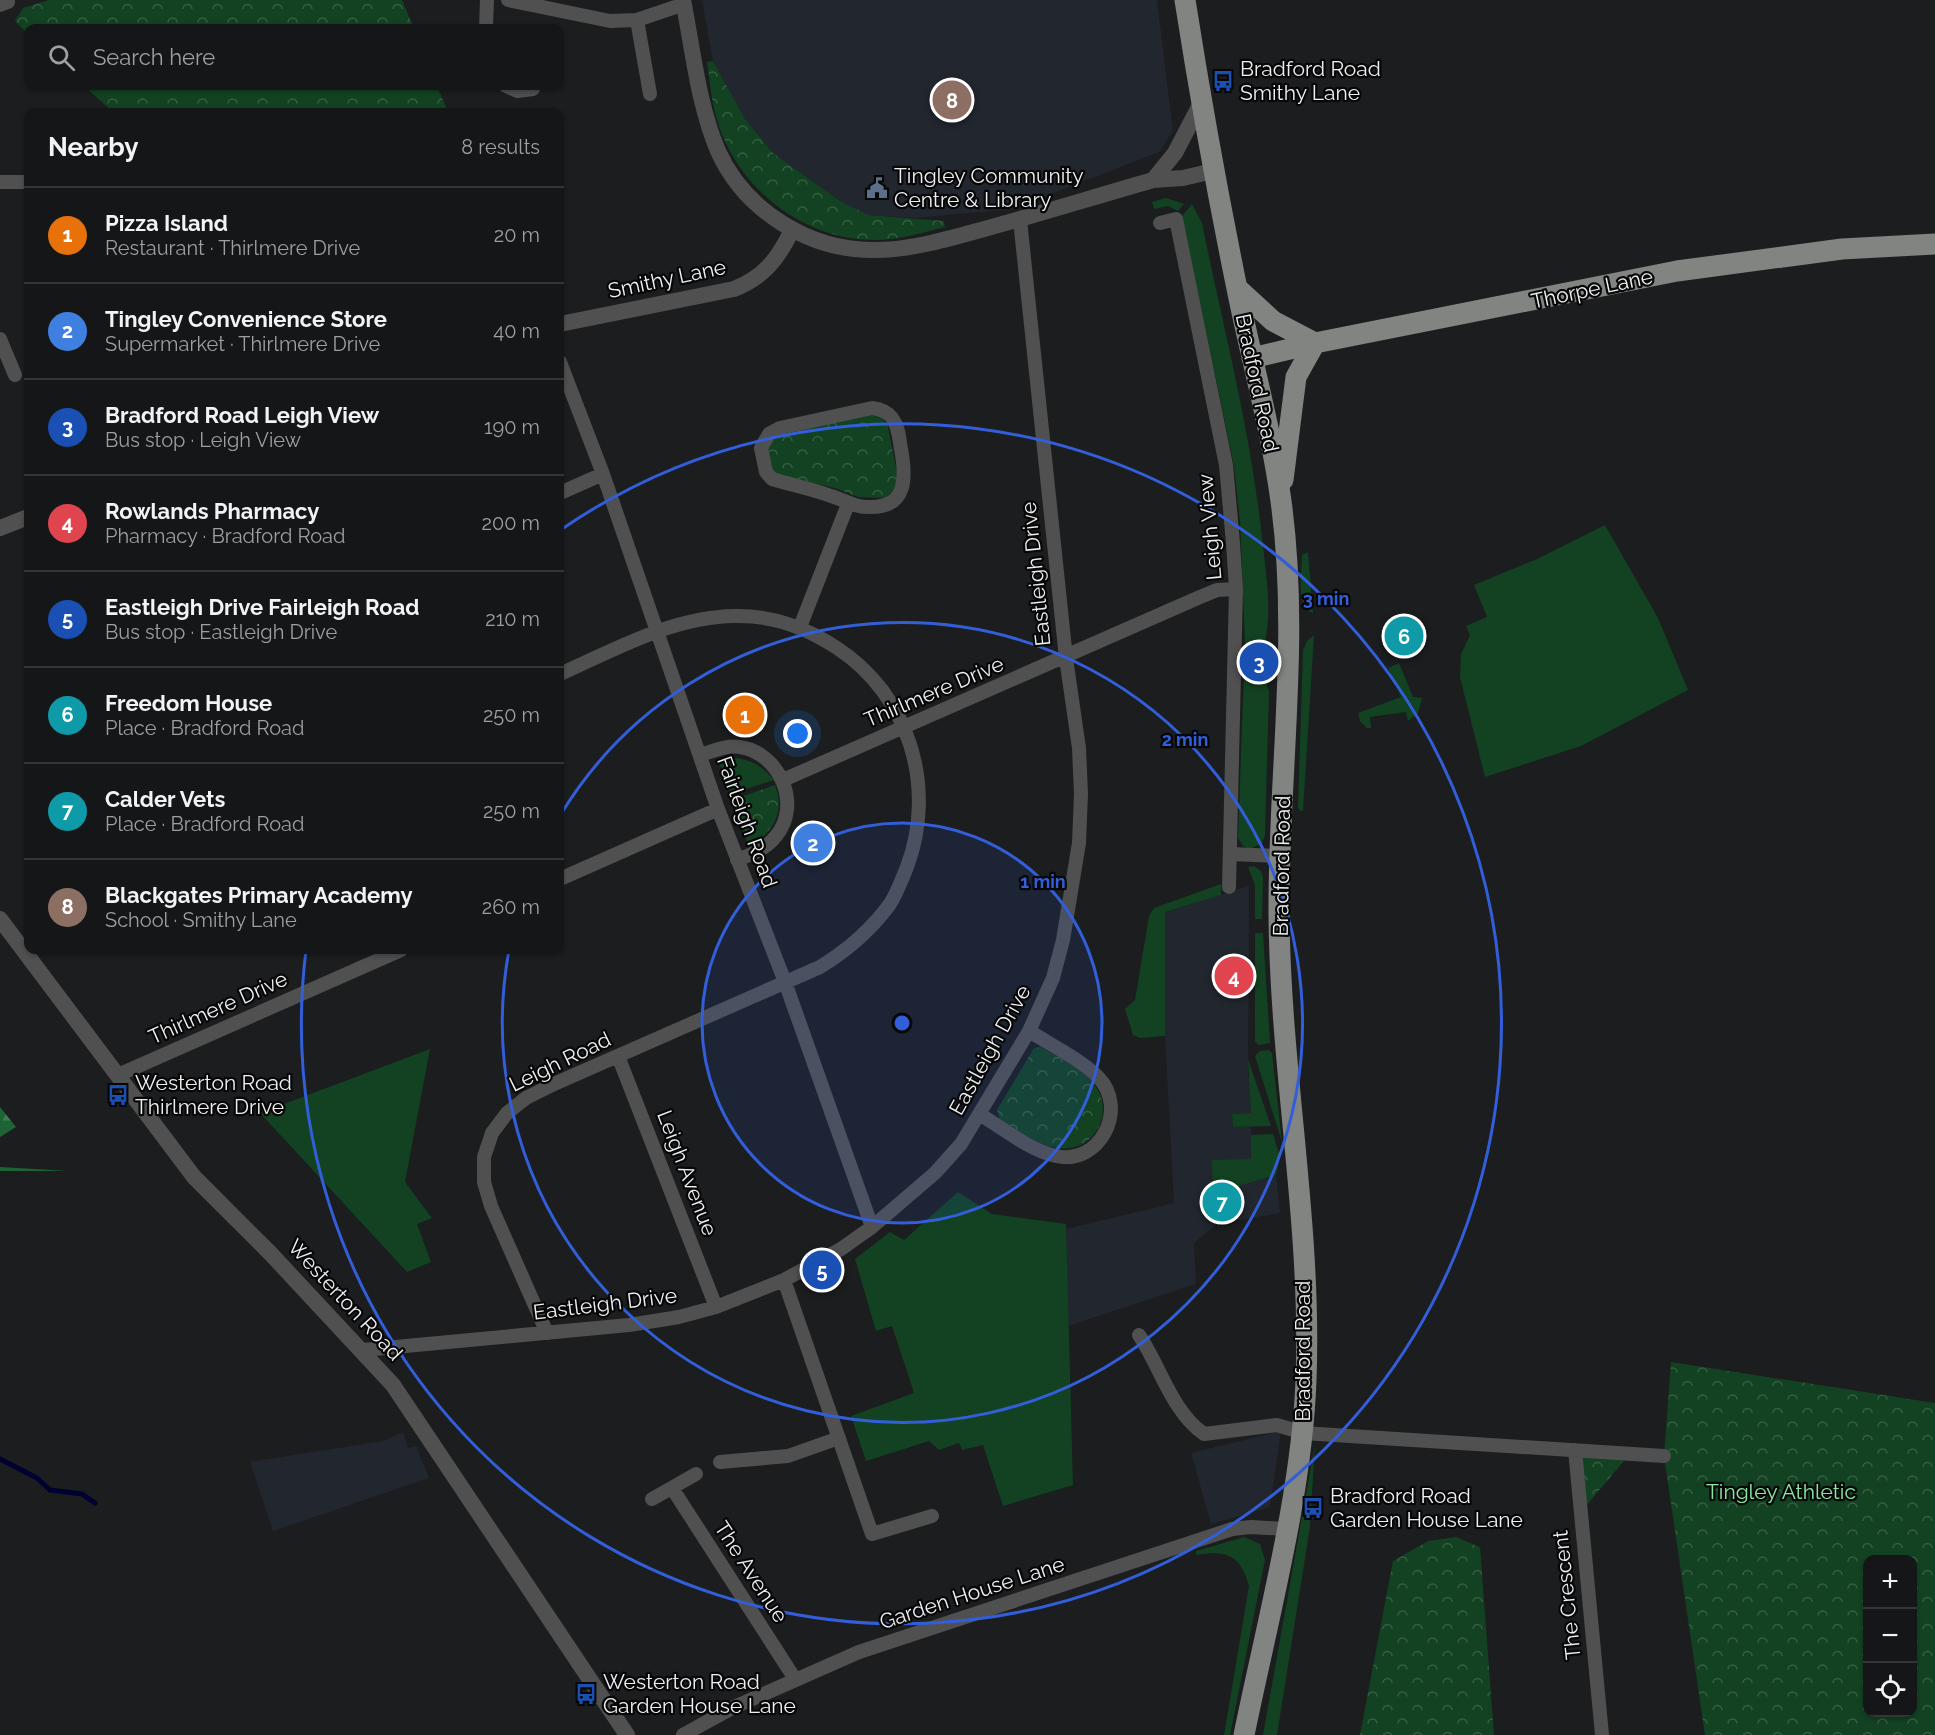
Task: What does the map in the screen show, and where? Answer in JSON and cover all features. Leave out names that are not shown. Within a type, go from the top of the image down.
[{"type":"main road","name":"Bradford Road","points":[[1185,0],[1213,171],[1281,498],[1290,625],[1279,915],[1284,1028],[1297,1147],[1306,1320],[1303,1433],[1244,1735]]},
{"type":"main road","name":"Thorpe Lane","points":[[1252,358],[1315,343],[1677,271],[1842,249],[1935,244]]},
{"type":"main road","points":[[1237,288],[1273,321],[1315,343],[1296,376],[1281,498]]},
{"type":"street","points":[[486,24],[487,0]]},
{"type":"street","points":[[508,0],[610,21],[636,20],[683,2],[708,125],[733,177],[751,197],[792,230],[829,244],[874,250],[927,245],[1152,180],[1183,178],[1213,171]]},
{"type":"street","points":[[636,20],[650,94]]},
{"type":"street","points":[[1152,180],[1175,153],[1201,103]]},
{"type":"street","points":[[0,182],[24,182]]},
{"type":"street","name":"Leigh View","points":[[1160,223],[1176,219],[1206,357],[1226,465],[1236,589],[1229,887]]},
{"type":"street","name":"Eastleigh Drive","points":[[363,1350],[629,1325],[678,1317],[716,1306],[784,1280],[841,1249],[872,1227],[935,1173],[961,1144],[1029,1031],[1053,978],[1063,940],[1079,843],[1079,748],[1066,658],[1020,220]]},
{"type":"street","name":"Smithy Lane","points":[[564,323],[734,290],[752,282],[768,270],[792,230]]},
{"type":"street","points":[[2,348],[15,375]]},
{"type":"street","name":"Fairleigh Road","points":[[564,372],[603,474],[718,809],[785,982],[872,1227]]},
{"type":"street","points":[[861,409],[883,410],[891,416],[897,427],[904,467],[905,481],[900,492],[890,503],[872,508],[848,504],[834,496],[772,479],[761,460],[764,440],[780,428],[861,409]]},
{"type":"street","points":[[564,491],[603,474]]},
{"type":"street","points":[[800,627],[848,504]]},
{"type":"street","points":[[0,528],[24,519]]},
{"type":"street","name":"Thirlmere Drive","points":[[783,780],[1066,658],[1200,597],[1217,590],[1236,589]]},
{"type":"street","name":"Leigh Road","points":[[547,1333],[491,1206],[484,1182],[484,1157],[492,1133],[507,1113],[526,1098],[820,967],[849,949],[872,926],[891,902],[916,841],[920,805],[917,765],[905,728],[874,679],[855,660],[800,627],[770,619],[736,616],[702,619],[657,631],[564,672]]},
{"type":"street","points":[[700,755],[722,748],[740,747],[752,751],[775,767],[783,780],[787,809],[784,822],[777,835],[767,846],[737,860]]},
{"type":"street","points":[[564,877],[718,809]]},
{"type":"street","points":[[1231,854],[1280,856]]},
{"type":"street","name":"Westerton Road","points":[[0,919],[24,951]]},
{"type":"street","name":"Westerton Road","points":[[26,954],[194,1177],[363,1350],[416,1415],[627,1735]]},
{"type":"street","name":"Thirlmere Drive","points":[[118,1075],[392,954]]},
{"type":"street","points":[[979,1114],[1043,1151],[1057,1156],[1072,1156],[1086,1152],[1098,1143],[1106,1132],[1111,1118],[1111,1103],[1098,1077],[1029,1031]]},
{"type":"street","name":"Leigh Avenue","points":[[618,1056],[716,1306]]},
{"type":"street","points":[[784,1280],[872,1534],[932,1516]]},
{"type":"street","points":[[1139,1335],[1178,1405],[1197,1429],[1204,1434],[1277,1425],[1303,1433],[1664,1456]]},
{"type":"street","points":[[720,1462],[788,1456],[839,1438]]},
{"type":"street","name":"The Crescent","points":[[1575,1450],[1602,1735]]},
{"type":"street","points":[[652,1499],[696,1474]]},
{"type":"street","name":"The Avenue","points":[[672,1488],[795,1679]]},
{"type":"street","name":"Garden House Lane","points":[[683,1735],[732,1708],[860,1652],[1232,1529],[1251,1527],[1286,1529]]},
{"type":"shaded area","points":[[702,0],[1157,0],[1173,131],[1159,152],[1012,209],[915,218],[868,215],[840,201],[773,153],[745,119],[713,61]]},
{"type":"shaded area","points":[[1249,886],[1248,1078],[1250,1078],[1251,1113],[1232,1114],[1233,1127],[1251,1127],[1251,1159],[1266,1179],[1276,1175],[1280,1213],[1217,1224],[1194,1243],[1196,1284],[1068,1326],[1066,1229],[1174,1203],[1165,1036],[1165,912]]},
{"type":"shaded area","points":[[1281,1431],[1270,1507],[1211,1524],[1191,1453]]},
{"type":"shaded area","points":[[403,1432],[408,1448],[416,1446],[429,1478],[273,1531],[250,1462],[383,1441]]},
{"type":"green space","points":[[49,0],[402,0],[412,24],[24,24],[24,30],[15,21],[23,8]]},
{"type":"green space","points":[[713,61],[745,119],[773,153],[840,201],[868,215],[944,221],[945,227],[892,239],[847,238],[797,219],[774,204],[755,186],[738,164],[725,141],[712,96],[707,62]]},
{"type":"green space","points":[[88,90],[439,90],[446,108],[109,108]]},
{"type":"green space","points":[[1166,198],[1184,204],[1178,211],[1168,206],[1154,209],[1152,202]]},
{"type":"green space","points":[[1192,204],[1202,223],[1244,419],[1257,498],[1267,584],[1268,619],[1264,674],[1269,692],[1265,835],[1262,843],[1250,849],[1243,846],[1238,838],[1245,643],[1240,521],[1234,466],[1182,216]]},
{"type":"green space","points":[[870,414],[883,419],[888,427],[898,477],[897,487],[885,498],[858,497],[835,488],[777,475],[769,466],[767,448],[775,436]]},
{"type":"green space","points":[[1605,525],[1658,618],[1688,690],[1581,746],[1485,777],[1460,677],[1461,654],[1470,635],[1466,626],[1487,617],[1474,585],[1537,559]]},
{"type":"green space","points":[[1308,552],[1313,613],[1304,604],[1301,587],[1302,555]]},
{"type":"green space","points":[[1314,635],[1303,811],[1301,811],[1298,808],[1303,650],[1307,641]]},
{"type":"green space","points":[[1399,663],[1413,697],[1422,698],[1418,713],[1408,721],[1406,712],[1370,717],[1371,728],[1367,728],[1360,721],[1358,713],[1401,697],[1388,668]]},
{"type":"green space","points":[[737,758],[757,765],[774,780],[730,794],[720,765],[722,759]]},
{"type":"green space","points":[[775,785],[779,803],[773,825],[754,844],[747,842],[732,800]]},
{"type":"green space","points":[[1254,866],[1261,871],[1263,877],[1262,919],[1255,919],[1255,885],[1248,867]]},
{"type":"green space","points":[[1221,884],[1221,895],[1165,912],[1165,1036],[1140,1038],[1133,1035],[1125,1009],[1135,1000],[1149,916],[1154,908]]},
{"type":"green space","points":[[1255,933],[1263,933],[1270,1043],[1259,1045],[1255,1041]]},
{"type":"green space","points":[[1041,1047],[1085,1075],[1096,1087],[1101,1098],[1103,1109],[1097,1130],[1081,1145],[1058,1148],[1043,1144],[1000,1120],[997,1110],[1034,1048]]},
{"type":"green space","points":[[430,1049],[405,1182],[432,1218],[417,1224],[431,1262],[407,1272],[260,1113]]},
{"type":"green space","points":[[1269,1050],[1272,1053],[1282,1142],[1255,1056],[1260,1051]]},
{"type":"green space","points":[[1248,1059],[1271,1126],[1233,1127],[1232,1114],[1251,1113]]},
{"type":"green space","points":[[0,1107],[16,1127],[0,1137]]},
{"type":"green space","points":[[1273,1134],[1280,1157],[1276,1175],[1213,1193],[1212,1160],[1251,1159],[1251,1135]]},
{"type":"green space","points":[[0,1167],[67,1171],[0,1171]]},
{"type":"green space","points":[[958,1192],[992,1214],[1066,1224],[1073,1485],[1003,1506],[983,1445],[962,1450],[959,1443],[939,1450],[929,1441],[866,1461],[851,1416],[914,1393],[892,1326],[876,1331],[855,1259],[890,1232],[904,1240]]},
{"type":"green space","name":"Tingley Athletic","points":[[1671,1362],[1935,1403],[1935,1735],[1705,1735],[1664,1456]]},
{"type":"green space","points":[[1315,1444],[1310,1527],[1277,1735],[1263,1735]]},
{"type":"green space","points":[[1575,1450],[1629,1455],[1580,1513]]},
{"type":"green space","points":[[1244,1537],[1260,1544],[1265,1560],[1230,1735],[1224,1735],[1249,1586],[1241,1567],[1231,1557],[1217,1553],[1196,1555],[1196,1551]]},
{"type":"green space","points":[[1456,1537],[1480,1547],[1494,1735],[1360,1735],[1393,1561],[1428,1541]]},
{"type":"waterway","points":[[0,1459],[37,1478],[50,1490],[82,1494],[95,1503]]},
{"type":"place","name":"Bradford Road Smithy Lane","points":[[1223,81]]},
{"type":"place","name":"Blackgates Primary Academy","points":[[952,100]]},
{"type":"place","name":"Tingley Community Centre & Library","points":[[877,188]]},
{"type":"place","name":"Freedom House","points":[[1404,636]]},
{"type":"place","name":"Bradford Road Leigh View","points":[[1259,662]]},
{"type":"place","name":"Pizza Island","points":[[745,715]]},
{"type":"place","name":"Tingley Convenience Store","points":[[813,843]]},
{"type":"place","name":"Rowlands Pharmacy","points":[[1234,976]]},
{"type":"place","name":"Westerton Road Thirlmere Drive","points":[[118,1095]]},
{"type":"place","name":"Calder Vets","points":[[1222,1202]]},
{"type":"place","name":"Eastleigh Drive Fairleigh Road","points":[[822,1270]]},
{"type":"place","name":"Bradford Road Garden House Lane","points":[[1313,1508]]},
{"type":"place","name":"Westerton Road Garden House Lane","points":[[586,1694]]}]
